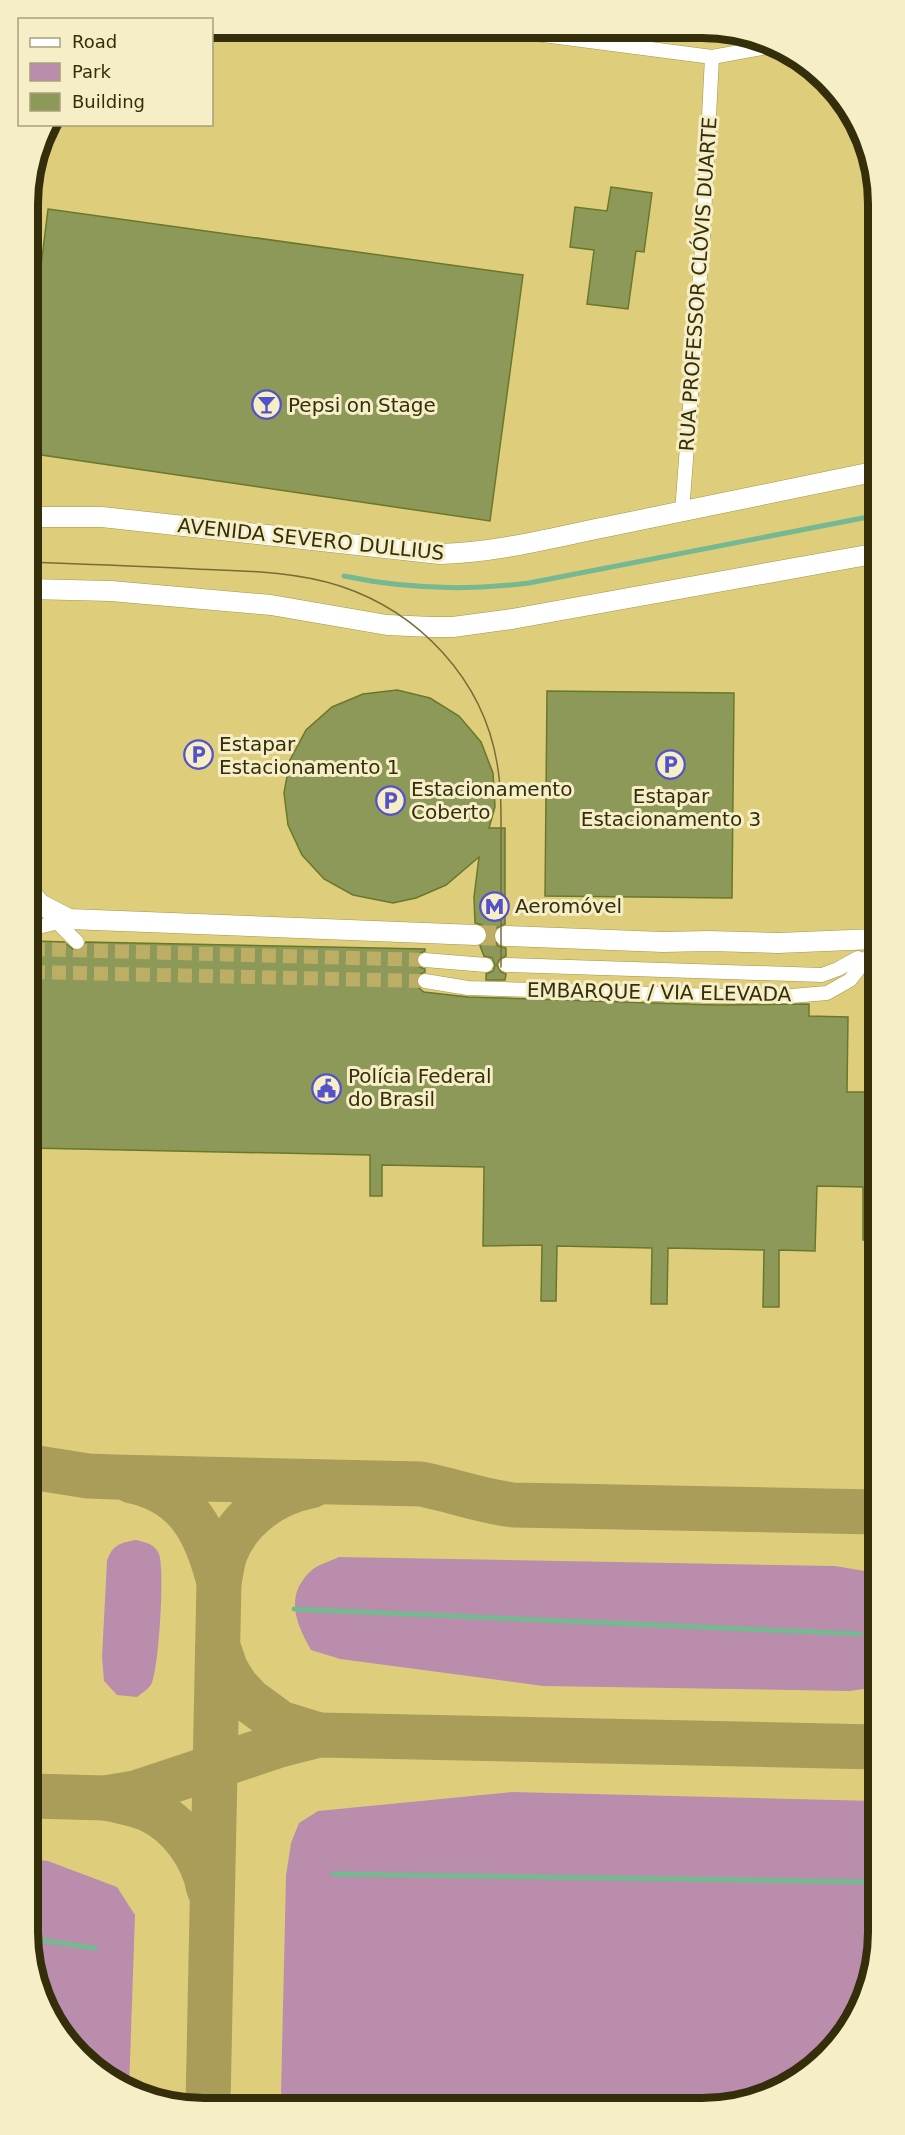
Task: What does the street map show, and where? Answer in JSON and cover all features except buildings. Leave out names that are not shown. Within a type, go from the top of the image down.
[{"type":"main road","name":"AVENIDA SEVERO DULLIUS","points":[[38,517],[102,517],[440,554],[468,553],[868,473]]},
{"type":"main road","points":[[38,589],[111,591],[248,603],[387,625],[453,627],[582,607],[868,555]]},
{"type":"main road","points":[[38,900],[63,921],[476,935]]},
{"type":"main road","points":[[506,936],[663,942],[778,943],[868,939]]},
{"type":"street","points":[[561,37],[712,57],[760,48]]},
{"type":"street","name":"RUA PROFESSOR CLÓVIS DUARTE","points":[[682,512],[703,236],[712,57]]},
{"type":"street","points":[[38,927],[63,921],[77,942]]},
{"type":"street","name":"EMBARQUE / VIA ELEVADA","points":[[424,981],[468,988],[716,996],[791,996],[827,993],[850,980],[868,957]]},
{"type":"street","points":[[506,965],[822,975],[858,958]]},
{"type":"street","points":[[425,960],[486,965]]},
{"type":"green space","points":[[136,1540],[155,1548],[161,1563],[159,1642],[154,1676],[147,1690],[137,1697],[117,1695],[104,1681],[102,1657],[107,1561],[111,1551],[117,1546]]},
{"type":"green space","points":[[339,1557],[835,1566],[865,1571],[867,1573],[867,1689],[850,1691],[543,1686],[340,1659],[311,1650],[297,1619],[295,1598],[298,1588],[316,1567]]},
{"type":"green space","points":[[512,1792],[867,1801],[867,1942],[862,1974],[855,1995],[840,2024],[811,2056],[794,2070],[765,2085],[744,2092],[702,2098],[284,2098],[281,2093],[286,1876],[291,1843],[299,1823],[318,1811]]},
{"type":"green space","points":[[38,1860],[48,1861],[117,1887],[135,1915],[129,2080],[102,2063],[86,2049],[72,2033],[50,1995],[39,1953]]},
{"type":"waterway","points":[[344,576],[413,586],[459,588],[506,586],[868,517]]},
{"type":"waterway","points":[[294,1609],[860,1634]]},
{"type":"waterway","points":[[333,1874],[867,1882]]},
{"type":"waterway","points":[[38,1940],[95,1948]]},
{"type":"taxiway","points":[[38,1468],[88,1476],[421,1484],[513,1505],[867,1512]]},
{"type":"taxiway","points":[[132,1481],[167,1495],[192,1517],[208,1547],[219,1582]]},
{"type":"taxiway","points":[[208,2098],[219,1582],[225,1554],[231,1541],[249,1518],[284,1494],[311,1486]]},
{"type":"taxiway","points":[[218,1647],[226,1670],[236,1686],[250,1701],[280,1723],[319,1735]]},
{"type":"taxiway","points":[[38,1796],[105,1798],[135,1793],[280,1745],[319,1735],[867,1747]]},
{"type":"taxiway","points":[[105,1798],[145,1808],[171,1824],[196,1854],[209,1889]]},
{"type":"tunnel","points":[[476,935],[505,936]]},
{"type":"tunnel","points":[[38,949],[425,960]]},
{"type":"tunnel","points":[[38,972],[425,981]]},
{"type":"tram line","points":[[38,562],[250,571],[305,577],[340,586],[369,598],[396,613],[421,631],[462,677],[478,704],[489,732],[497,763],[501,806],[501,967]]},
{"type":"place","name":"Pepsi on Stage","points":[[267,405]]},
{"type":"place","name":"Estapar Estacionamento 1","points":[[198,755]]},
{"type":"place","name":"Estapar Estacionamento 3","points":[[671,765]]},
{"type":"place","name":"Estacionamento Coberto","points":[[390,800]]},
{"type":"place","name":"Aeromóvel","points":[[494,906]]},
{"type":"place","name":"Polícia Federal do Brasil","points":[[327,1088]]}]
